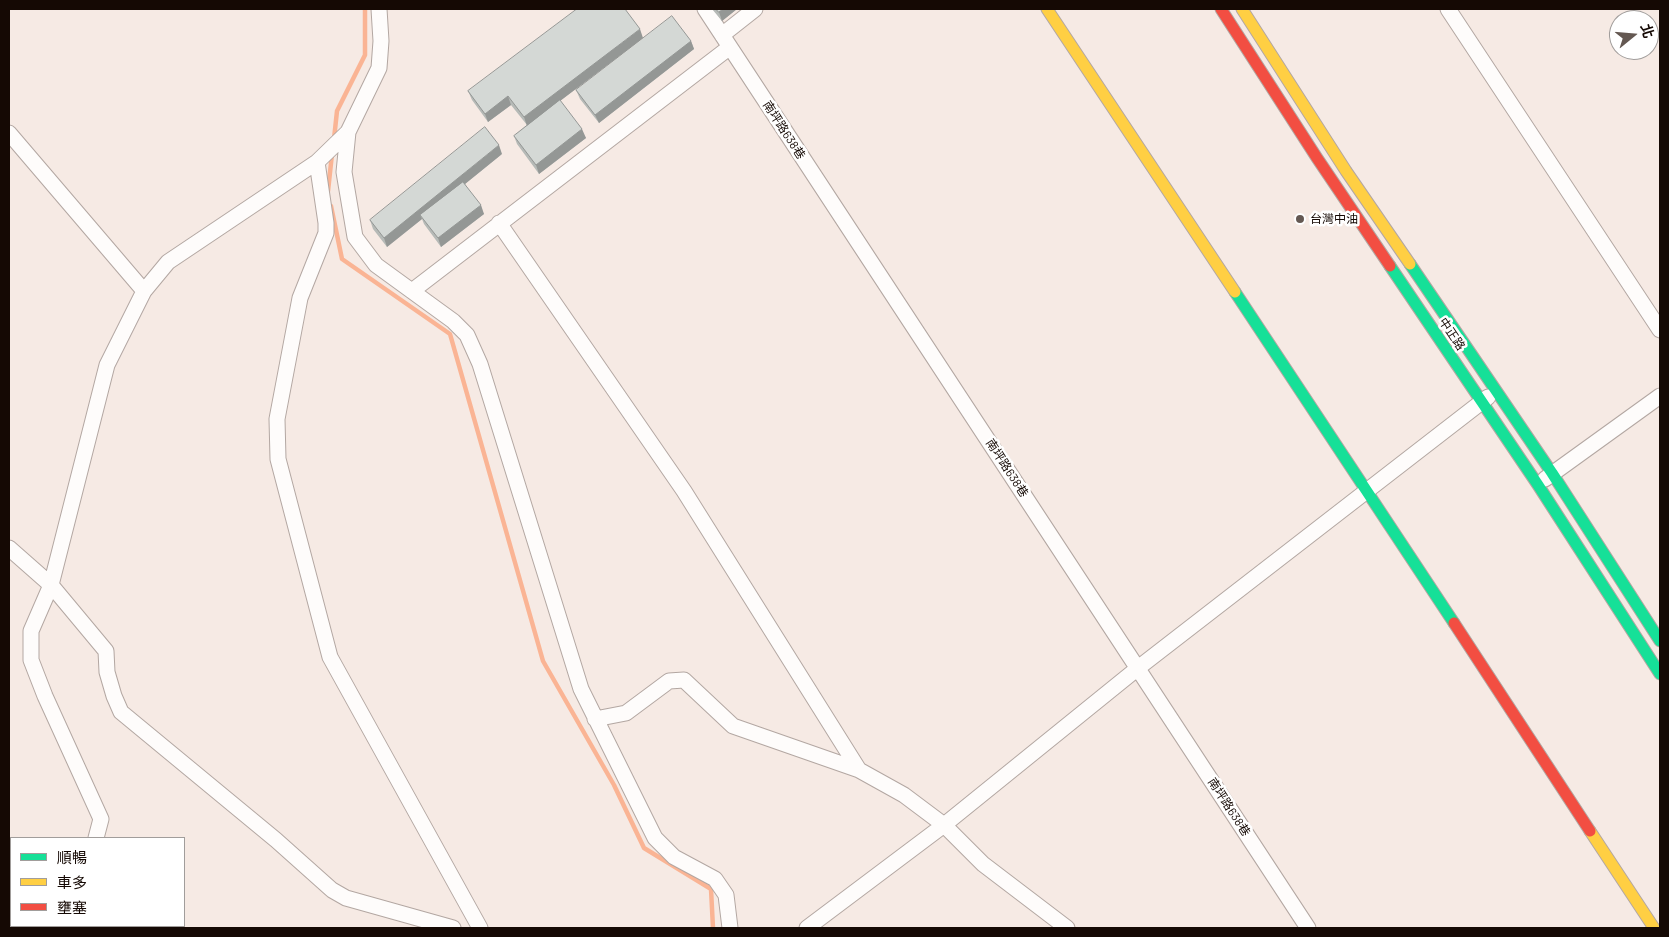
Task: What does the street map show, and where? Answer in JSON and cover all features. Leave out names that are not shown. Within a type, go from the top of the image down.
[{"type":"main road","points":[[1047,9],[1367,490],[1654,928]]},
{"type":"main road","name":"中正路","points":[[1221,9],[1317,158],[1538,485],[1660,674]]},
{"type":"main road","name":"中正路","points":[[1242,9],[1346,170],[1552,473],[1660,641]]},
{"type":"street","points":[[96,837],[101,819],[45,696],[31,660],[31,631],[51,585],[107,365],[144,291],[168,262],[317,162],[348,132],[379,68],[381,41],[379,9]]},
{"type":"street","name":"南坪路638巷","points":[[705,9],[1308,928]]},
{"type":"street","points":[[412,291],[726,41],[755,9]]},
{"type":"street","points":[[1448,9],[1660,330]]},
{"type":"street","points":[[348,132],[344,172],[355,237],[376,265],[467,335],[480,364],[581,689],[655,838],[674,857],[715,879],[726,895],[730,928]]},
{"type":"street","points":[[9,133],[144,291]]},
{"type":"street","points":[[317,162],[326,233],[300,298],[277,419],[278,459],[330,657],[480,928]]},
{"type":"street","points":[[499,223],[684,491],[859,770]]},
{"type":"street","points":[[807,928],[944,825],[1138,668],[1481,401],[1497,391]]},
{"type":"street","points":[[1538,485],[1660,396]]},
{"type":"street","points":[[9,548],[51,585],[106,651],[107,672],[121,712],[276,840],[332,890],[346,898],[453,928]]},
{"type":"street","points":[[595,719],[626,714],[669,681],[684,680],[733,726],[859,770],[904,795],[944,825],[983,864],[1067,928]]},
{"type":"building","points":[[577,9],[625,9],[640,29],[524,117],[508,96],[485,114],[468,91]]},
{"type":"building","points":[[672,16],[691,41],[595,115],[576,90]]},
{"type":"building","points":[[560,100],[582,129],[536,165],[514,136]]},
{"type":"building","points":[[485,127],[499,145],[384,238],[370,220]]},
{"type":"building","points":[[463,182],[481,205],[438,238],[420,215]]},
{"type":"waterway","points":[[334,139],[337,111],[365,55],[365,9]]},
{"type":"waterway","points":[[328,191],[332,154]]},
{"type":"waterway","points":[[331,206],[342,259],[450,334],[543,661],[614,785],[644,848],[711,889],[713,928]]},
{"type":"traffic: fast","points":[[1410,264],[1552,473],[1660,641]]},
{"type":"traffic: fast","points":[[1390,266],[1538,485],[1660,674]]},
{"type":"traffic: fast","points":[[1235,292],[1454,623]]},
{"type":"traffic: slow","points":[[1047,9],[1235,292]]},
{"type":"traffic: slow","points":[[1242,9],[1346,171],[1410,264]]},
{"type":"traffic: slow","points":[[1590,831],[1654,928]]},
{"type":"traffic: jam","points":[[1221,9],[1317,158],[1390,266]]},
{"type":"traffic: jam","points":[[1454,623],[1590,831]]},
{"type":"place","name":"台灣中油","points":[[1300,219]]}]
